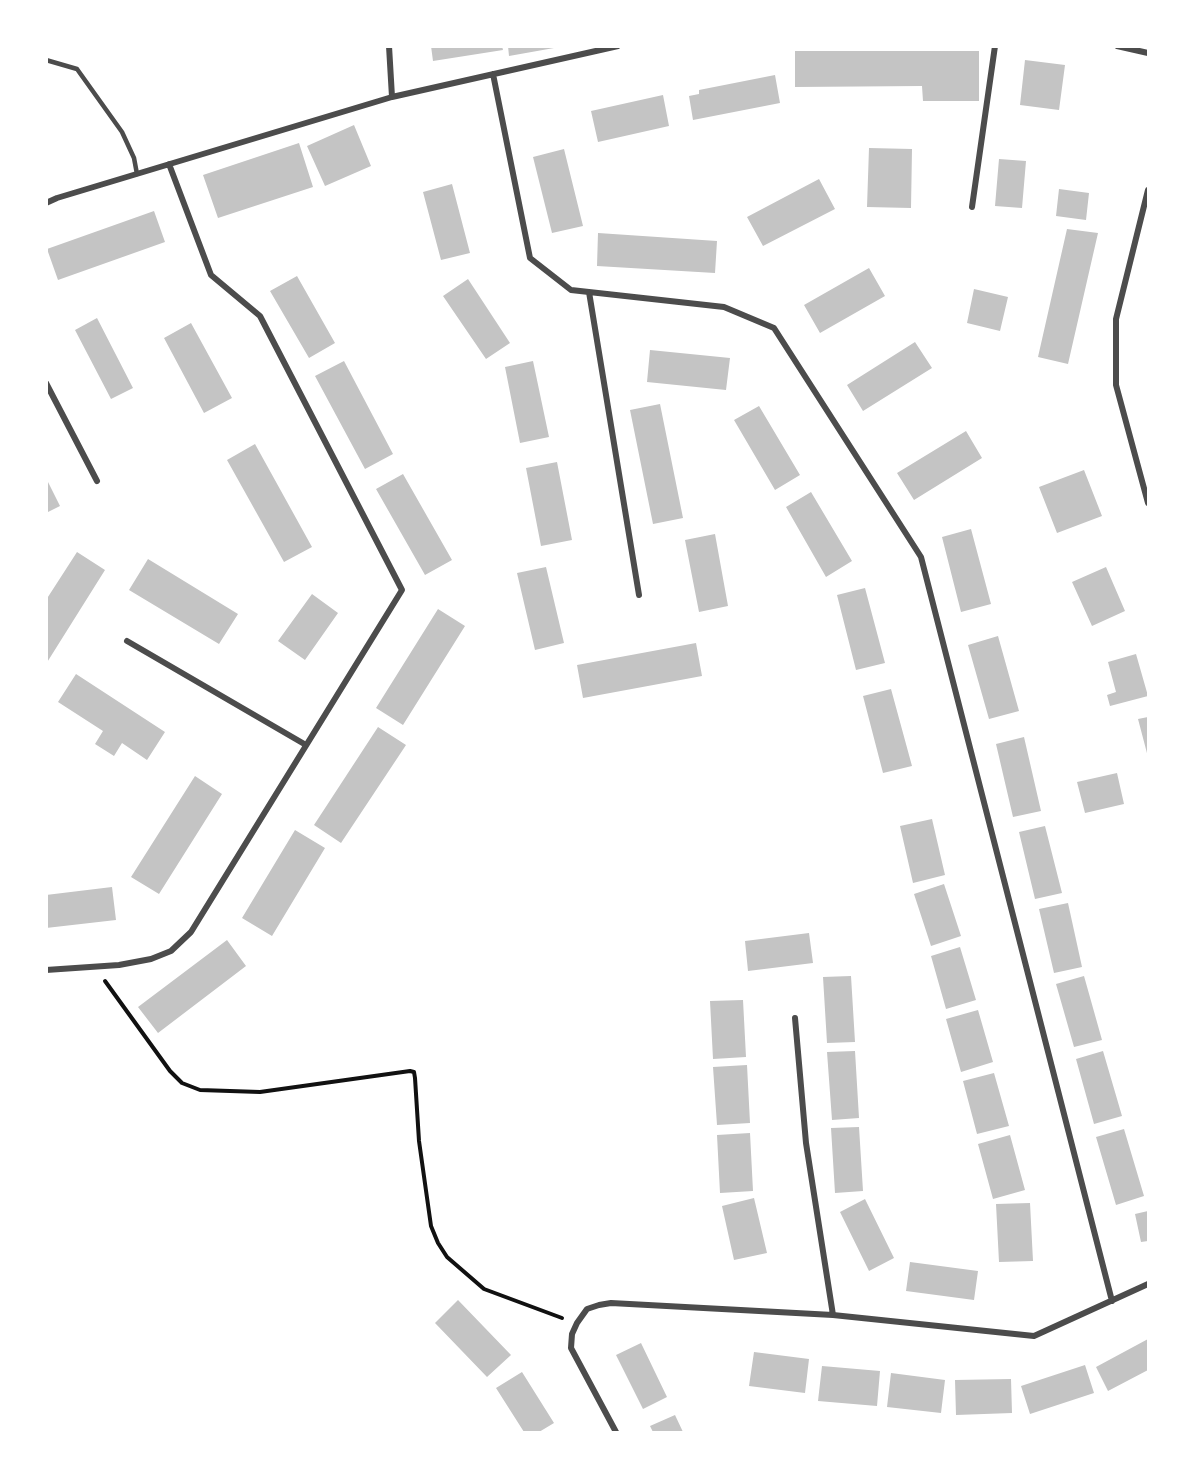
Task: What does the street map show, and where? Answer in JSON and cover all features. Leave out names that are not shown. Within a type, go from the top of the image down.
[{"type":"street","points":[[389,46],[392,97]]},
{"type":"street","points":[[46,203],[392,97],[618,46]]},
{"type":"street","points":[[972,207],[995,46]]},
{"type":"street","points":[[1117,46],[1149,54]]},
{"type":"street","points":[[493,74],[530,258],[571,290],[724,307],[774,328],[921,557],[1112,1301]]},
{"type":"street","points":[[46,970],[102,966],[151,959],[171,951],[191,932],[402,590],[260,316],[211,275],[169,164]]},
{"type":"street","points":[[1149,190],[1116,319],[1116,385],[1149,502]]},
{"type":"street","points":[[588,292],[639,595]]},
{"type":"street","points":[[46,383],[97,481]]},
{"type":"street","points":[[127,641],[306,745]]},
{"type":"street","points":[[795,1018],[806,1143],[833,1315]]},
{"type":"street","points":[[616,1432],[571,1348],[572,1334],[577,1323],[587,1309],[599,1305],[611,1303],[833,1315],[1034,1336],[1149,1284]]},
{"type":"lane","points":[[46,60],[77,69],[122,132],[134,158],[137,174]]},
{"type":"path","points":[[102,966],[105,981],[170,1071],[182,1083],[200,1090],[260,1092],[414,1072],[419,1142],[431,1226],[447,1257],[483,1289],[577,1323]]},
{"type":"building","points":[[431,46],[502,46],[503,50],[433,61]]},
{"type":"building","points":[[508,46],[554,46],[554,48],[509,56]]},
{"type":"building","points":[[795,51],[979,51],[979,101],[923,101],[922,86],[795,87]]},
{"type":"building","points":[[1025,60],[1065,65],[1059,110],[1020,105]]},
{"type":"building","points":[[775,75],[780,103],[693,120],[689,96],[699,94],[699,90]]},
{"type":"building","points":[[663,95],[669,126],[598,142],[591,111]]},
{"type":"building","points":[[354,125],[371,166],[325,186],[307,146]]},
{"type":"building","points":[[299,143],[313,187],[218,218],[203,175]]},
{"type":"building","points":[[869,148],[912,149],[911,208],[867,207]]},
{"type":"building","points":[[564,149],[583,226],[552,233],[533,157]]},
{"type":"building","points":[[999,159],[1026,161],[1022,208],[995,206]]},
{"type":"building","points":[[819,179],[835,209],[763,246],[747,217]]},
{"type":"building","points":[[452,184],[470,253],[441,260],[423,192]]},
{"type":"building","points":[[1059,189],[1089,193],[1086,220],[1056,216]]},
{"type":"building","points":[[154,211],[165,242],[58,280],[47,249]]},
{"type":"building","points":[[1067,229],[1098,233],[1068,364],[1038,357]]},
{"type":"building","points":[[598,233],[717,241],[715,273],[597,266]]},
{"type":"building","points":[[869,268],[885,296],[820,333],[804,305]]},
{"type":"building","points":[[297,276],[335,343],[309,358],[270,291]]},
{"type":"building","points":[[468,279],[510,343],[486,359],[443,296]]},
{"type":"building","points":[[974,289],[1008,297],[1000,331],[967,323]]},
{"type":"building","points":[[97,318],[133,388],[111,399],[75,330]]},
{"type":"building","points":[[191,323],[232,398],[204,413],[164,338]]},
{"type":"building","points":[[915,342],[932,368],[863,411],[847,385]]},
{"type":"building","points":[[650,350],[730,358],[726,390],[647,382]]},
{"type":"building","points":[[344,361],[393,454],[365,469],[315,376]]},
{"type":"building","points":[[533,361],[549,437],[520,443],[505,367]]},
{"type":"building","points":[[660,404],[683,518],[653,524],[630,410]]},
{"type":"building","points":[[759,406],[800,475],[775,490],[734,420]]},
{"type":"building","points":[[966,431],[982,458],[914,500],[897,473]]},
{"type":"building","points":[[255,444],[312,547],[284,562],[227,460]]},
{"type":"building","points":[[557,462],[572,540],[541,546],[526,468]]},
{"type":"building","points":[[1084,470],[1102,516],[1057,533],[1039,487]]},
{"type":"building","points":[[403,474],[452,560],[425,575],[376,489]]},
{"type":"building","points":[[46,478],[60,506],[46,513]]},
{"type":"building","points":[[811,492],[852,561],[826,577],[786,507]]},
{"type":"building","points":[[971,529],[991,604],[961,612],[942,537]]},
{"type":"building","points":[[715,534],[728,606],[699,612],[685,540]]},
{"type":"building","points":[[77,552],[105,570],[46,664],[46,600]]},
{"type":"building","points":[[148,559],[238,614],[219,644],[129,590]]},
{"type":"building","points":[[546,567],[564,643],[535,650],[517,573]]},
{"type":"building","points":[[1106,567],[1125,611],[1092,626],[1072,582]]},
{"type":"building","points":[[865,588],[885,663],[856,670],[837,595]]},
{"type":"building","points":[[312,594],[338,613],[305,660],[278,641]]},
{"type":"building","points":[[438,609],[465,626],[403,725],[376,708]]},
{"type":"building","points":[[998,636],[1019,711],[989,719],[968,645]]},
{"type":"building","points":[[696,643],[702,676],[583,698],[577,665]]},
{"type":"building","points":[[1136,654],[1148,696],[1110,706],[1107,695],[1116,692],[1108,662]]},
{"type":"building","points":[[76,674],[165,732],[147,760],[122,743],[114,756],[95,744],[103,731],[58,702]]},
{"type":"building","points":[[891,689],[912,766],[883,773],[863,696]]},
{"type":"building","points":[[1148,717],[1148,757],[1138,719]]},
{"type":"building","points":[[378,727],[406,745],[341,843],[314,825]]},
{"type":"building","points":[[1024,737],[1041,811],[1013,817],[996,744]]},
{"type":"building","points":[[1117,773],[1124,804],[1085,813],[1077,782]]},
{"type":"building","points":[[195,776],[222,794],[159,894],[131,877]]},
{"type":"building","points":[[932,819],[945,875],[913,883],[900,826]]},
{"type":"building","points":[[1045,826],[1062,893],[1035,899],[1019,832]]},
{"type":"building","points":[[295,830],[325,848],[272,936],[242,918]]},
{"type":"building","points":[[944,884],[961,936],[931,946],[914,894]]},
{"type":"building","points":[[112,887],[116,920],[46,928],[46,895]]},
{"type":"building","points":[[1068,903],[1082,967],[1054,973],[1039,909]]},
{"type":"building","points":[[809,933],[813,963],[748,971],[745,941]]},
{"type":"building","points":[[227,940],[246,966],[158,1033],[138,1007]]},
{"type":"building","points":[[960,947],[976,1000],[946,1009],[931,956]]},
{"type":"building","points":[[851,976],[855,1042],[827,1043],[823,977]]},
{"type":"building","points":[[1084,976],[1102,1040],[1074,1047],[1056,984]]},
{"type":"building","points":[[743,1000],[746,1057],[713,1059],[710,1001]]},
{"type":"building","points":[[978,1010],[993,1062],[961,1072],[946,1019]]},
{"type":"building","points":[[855,1051],[859,1118],[832,1120],[827,1052]]},
{"type":"building","points":[[1103,1051],[1122,1116],[1094,1124],[1076,1059]]},
{"type":"building","points":[[747,1065],[750,1123],[717,1125],[713,1067]]},
{"type":"building","points":[[994,1073],[1009,1126],[977,1134],[963,1081]]},
{"type":"building","points":[[859,1127],[863,1191],[835,1193],[831,1128]]},
{"type":"building","points":[[1124,1129],[1144,1196],[1116,1205],[1096,1137]]},
{"type":"building","points":[[750,1133],[753,1191],[720,1193],[717,1135]]},
{"type":"building","points":[[1010,1135],[1025,1190],[993,1199],[978,1144]]},
{"type":"building","points":[[754,1198],[767,1253],[734,1260],[722,1206]]},
{"type":"building","points":[[865,1199],[894,1258],[869,1271],[840,1212]]},
{"type":"building","points":[[1030,1203],[1033,1261],[999,1262],[996,1204]]},
{"type":"building","points":[[1148,1211],[1148,1241],[1141,1242],[1135,1214]]},
{"type":"building","points":[[910,1262],[978,1271],[974,1300],[906,1291]]},
{"type":"building","points":[[458,1300],[511,1355],[487,1377],[435,1323]]},
{"type":"building","points":[[1148,1339],[1148,1370],[1108,1391],[1096,1367]]},
{"type":"building","points":[[641,1343],[667,1397],[643,1409],[616,1355]]},
{"type":"building","points":[[754,1352],[809,1359],[805,1393],[749,1386]]},
{"type":"building","points":[[1085,1365],[1094,1393],[1030,1414],[1021,1386]]},
{"type":"building","points":[[822,1366],[880,1371],[877,1406],[818,1401]]},
{"type":"building","points":[[522,1372],[554,1423],[539,1432],[524,1432],[496,1388]]},
{"type":"building","points":[[891,1373],[945,1380],[941,1413],[887,1407]]},
{"type":"building","points":[[1011,1379],[1012,1413],[956,1415],[955,1380]]},
{"type":"building","points":[[675,1415],[683,1432],[653,1432],[650,1426]]}]
